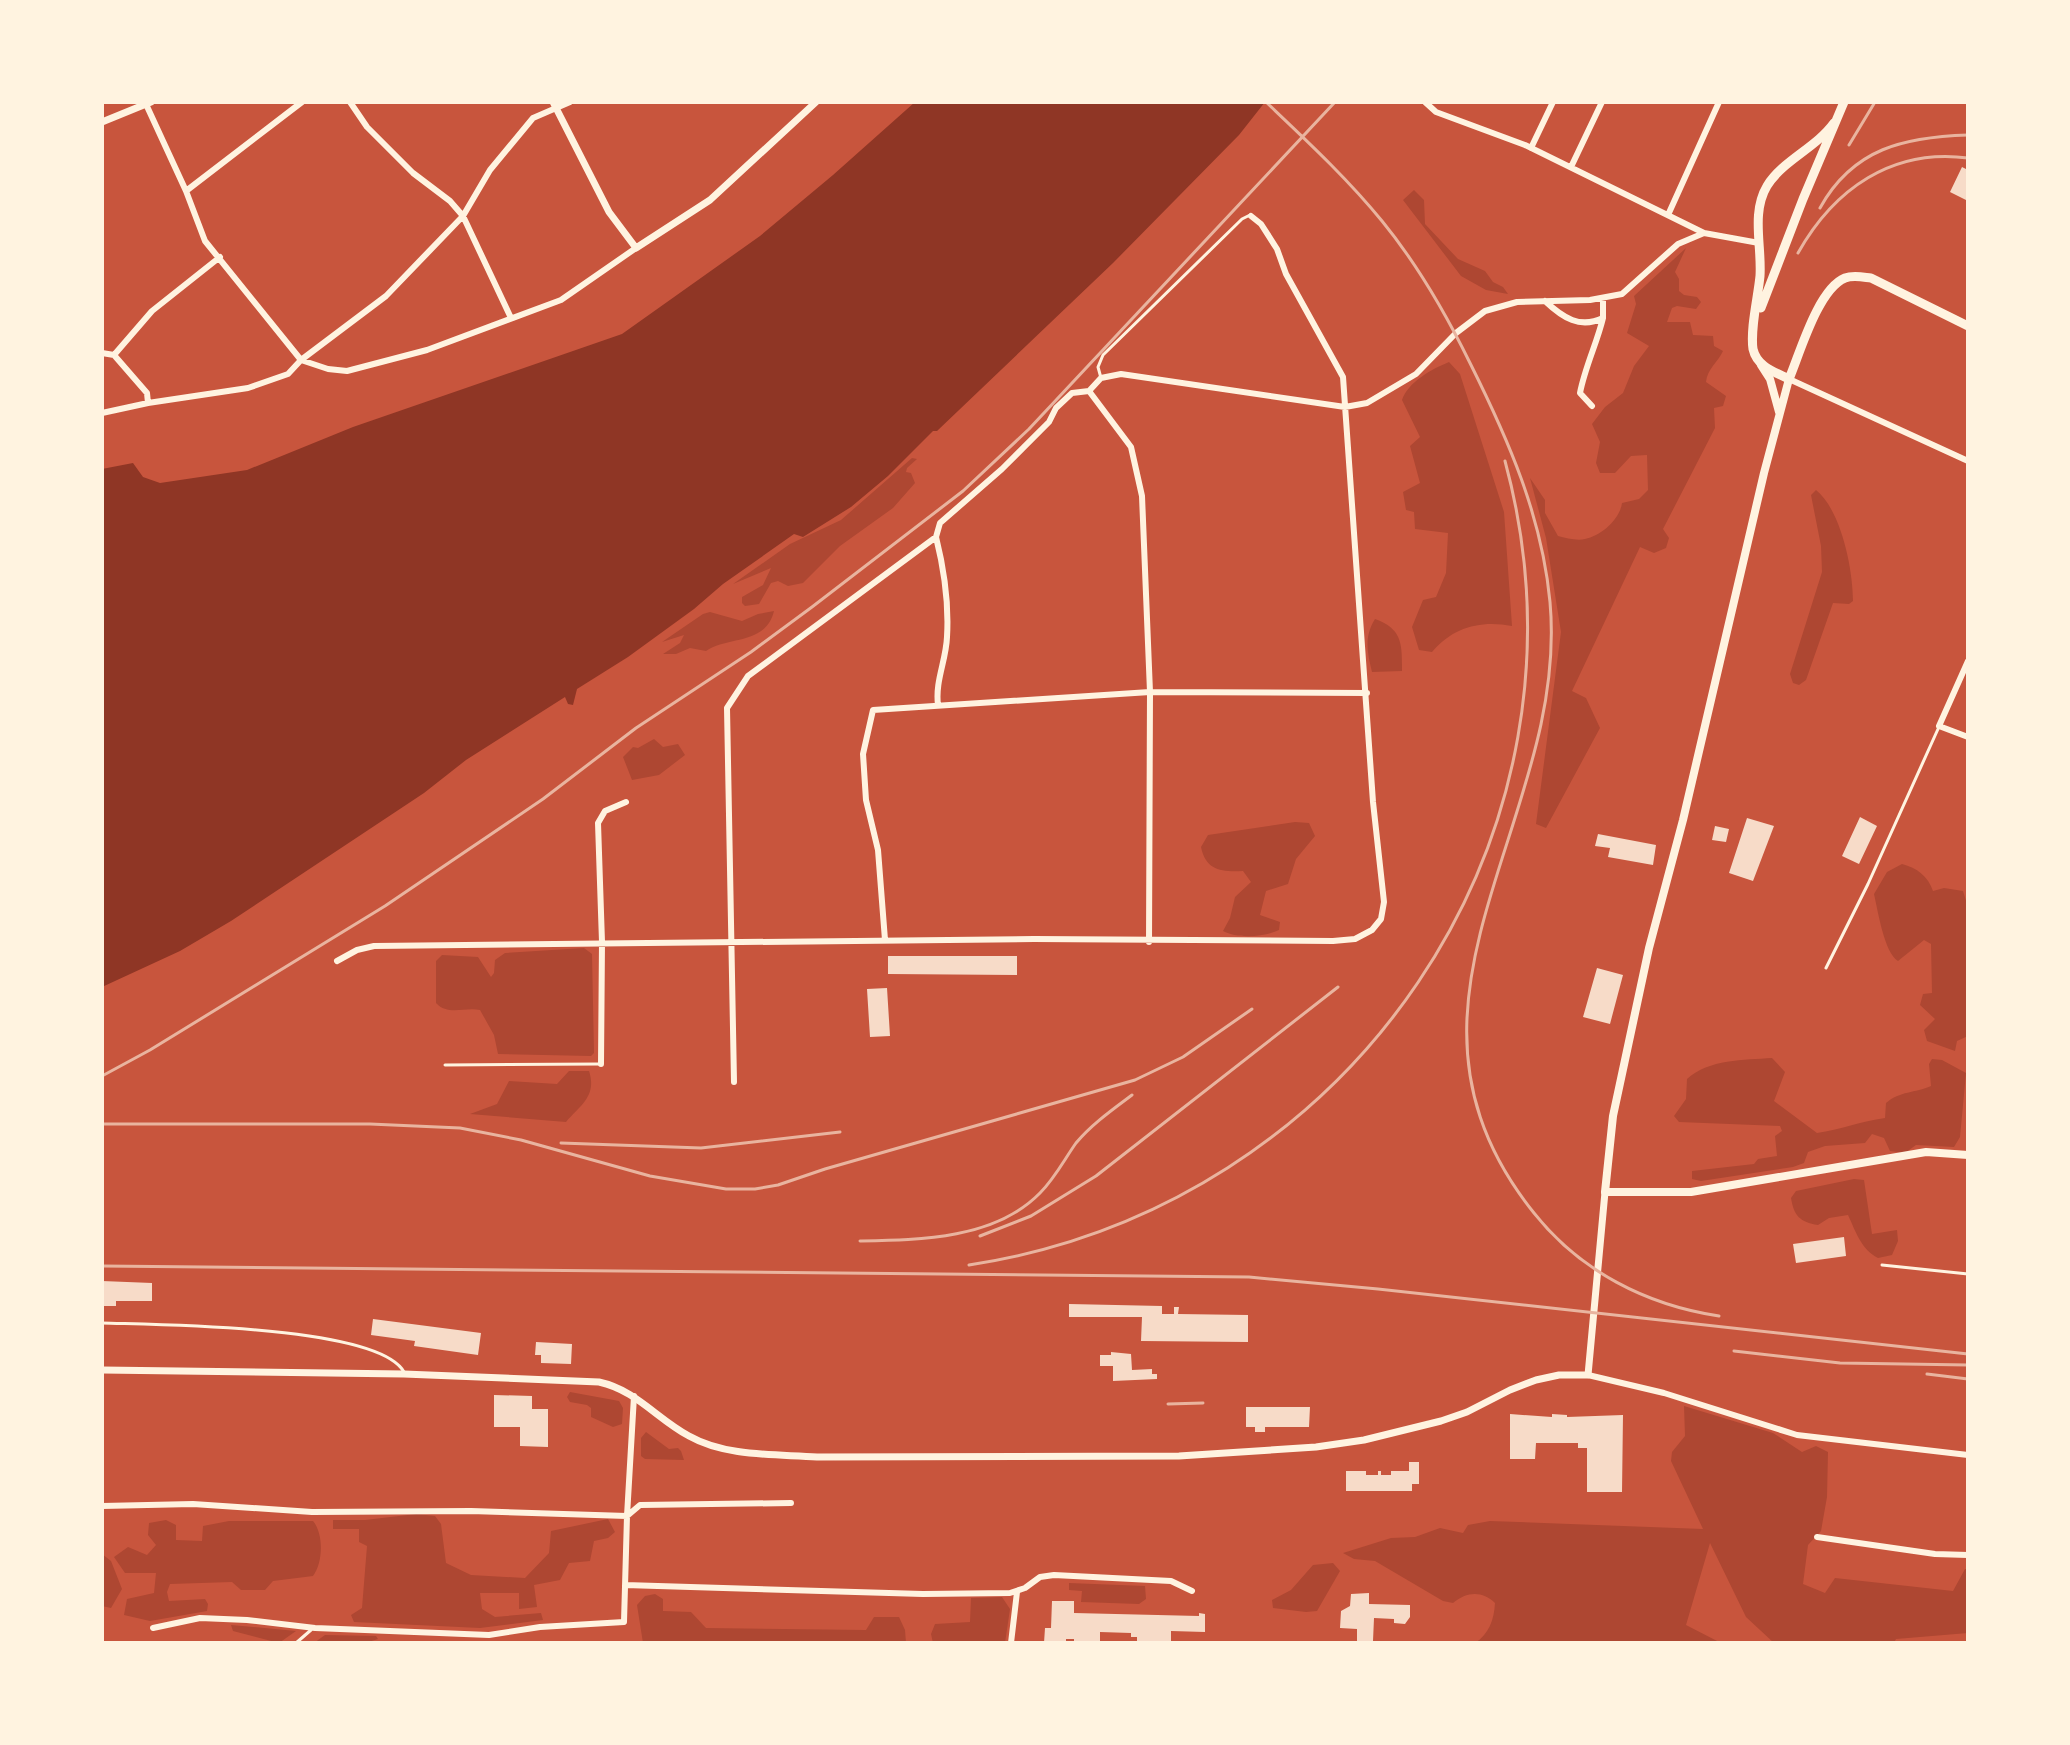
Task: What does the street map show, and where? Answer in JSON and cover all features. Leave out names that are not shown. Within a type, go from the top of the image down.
[{"type":"main road","points":[[1754,330],[1780,256],[1844,102]]},
{"type":"main road","points":[[1780,414],[1770,379],[1753,349],[1760,273],[1760,209],[1769,182],[1819,141],[1834,123]]},
{"type":"main road","points":[[1968,326],[1871,278],[1855,276],[1843,279],[1825,295],[1789,379],[1683,820],[1649,948],[1613,1116],[1605,1192],[1691,1192],[1926,1152],[1968,1155]]},
{"type":"main road","points":[[1758,361],[1765,368],[1789,379]]},
{"type":"street","points":[[186,191],[302,102]]},
{"type":"street","points":[[350,102],[367,127],[413,173],[450,201],[463,216],[511,318]]},
{"type":"street","points":[[102,413],[248,388],[288,374],[301,360],[386,296],[463,216],[490,170],[533,118],[555,105],[570,102]]},
{"type":"street","points":[[102,122],[147,103],[205,241],[301,360],[328,369],[347,371],[427,350],[561,300],[710,200],[816,102]]},
{"type":"street","points":[[1425,102],[1436,112],[1531,148],[1704,233],[1759,243]]},
{"type":"street","points":[[1531,148],[1553,102]]},
{"type":"street","points":[[1571,167],[1602,102]]},
{"type":"street","points":[[1668,215],[1719,102]]},
{"type":"street","points":[[555,105],[609,212],[636,248]]},
{"type":"street","points":[[337,961],[357,950],[374,946],[885,940],[1333,941],[1355,939],[1372,930],[1381,919],[1384,902],[1373,802],[1343,377],[1286,274],[1277,249],[1261,224],[1251,216]]},
{"type":"street","points":[[938,705],[936,690],[947,629],[946,583],[936,537],[940,523],[1002,469],[1049,422],[1056,408],[1072,393],[1089,391],[1101,378],[1121,374],[1345,407],[1367,403],[1416,374],[1456,333],[1485,311],[1517,302],[1603,298],[1622,294],[1678,244],[1704,233]]},
{"type":"street","points":[[114,355],[152,311],[220,257]]},
{"type":"street","points":[[1592,406],[1580,393],[1603,318],[1603,298]]},
{"type":"street","points":[[1545,301],[1570,321],[1590,324],[1603,318]]},
{"type":"street","points":[[102,353],[114,355],[147,393],[148,403]]},
{"type":"street","points":[[1789,379],[1968,461]]},
{"type":"street","points":[[1089,391],[1131,447],[1142,496],[1150,692],[1149,942]]},
{"type":"street","points":[[734,1082],[727,708],[748,676],[766,659],[792,644],[936,537]]},
{"type":"street","points":[[1968,661],[1939,726],[1968,737]]},
{"type":"street","points":[[885,940],[878,850],[866,800],[863,754],[873,710],[1150,692],[1367,693]]},
{"type":"street","points":[[601,1064],[602,942],[598,823],[605,811],[626,802]]},
{"type":"street","points":[[1588,1375],[1605,1192]]},
{"type":"street","points":[[102,1370],[404,1374],[599,1382],[634,1396],[697,1440],[719,1448],[817,1457],[1179,1456],[1316,1447],[1364,1440],[1456,1416],[1536,1380],[1559,1375],[1588,1375],[1664,1393],[1797,1435],[1968,1455]]},
{"type":"street","points":[[153,1628],[200,1618],[315,1628],[489,1635],[540,1627],[624,1622],[634,1396]]},
{"type":"street","points":[[102,1506],[193,1504],[312,1512],[471,1511],[627,1516],[640,1505],[791,1503]]},
{"type":"street","points":[[1817,1537],[1935,1554],[1968,1555]]},
{"type":"street","points":[[625,1585],[923,1594],[1017,1592],[1040,1577],[1054,1575],[1171,1581],[1192,1591]]},
{"type":"street","points":[[1011,1643],[1017,1592]]},
{"type":"lane","points":[[1101,378],[1098,367],[1103,355],[1242,219],[1251,216]]},
{"type":"lane","points":[[1826,968],[1868,884],[1939,726]]},
{"type":"lane","points":[[445,1065],[601,1064]]},
{"type":"lane","points":[[1882,1265],[1968,1274]]},
{"type":"lane","points":[[102,1323],[247,1330],[326,1338],[362,1345],[381,1353],[400,1365],[404,1374]]},
{"type":"lane","points":[[296,1643],[315,1628]]},
{"type":"shaded area","points":[[915,102],[1265,102],[1239,135],[1113,263],[937,431],[933,431],[888,476],[851,507],[803,537],[794,534],[723,584],[628,657],[577,689],[573,705],[568,704],[565,697],[466,760],[424,793],[231,921],[180,951],[102,987],[102,469],[133,463],[143,477],[160,483],[247,470],[353,427],[622,334],[760,236]]},
{"type":"shaded area","points":[[1414,190],[1424,200],[1425,224],[1458,259],[1485,271],[1508,294],[1486,290],[1461,276],[1403,200]]},
{"type":"shaded area","points":[[1686,248],[1675,272],[1679,279],[1679,291],[1697,297],[1701,302],[1696,309],[1672,308],[1667,322],[1690,322],[1693,335],[1713,336],[1714,346],[1723,351],[1708,373],[1706,382],[1726,396],[1723,406],[1714,408],[1715,428],[1663,529],[1669,538],[1666,548],[1654,553],[1640,547],[1572,691],[1586,698],[1600,728],[1546,828],[1536,824],[1561,632],[1546,538],[1530,478],[1545,500],[1545,513],[1558,536],[1582,540],[1603,531],[1614,521],[1622,503],[1639,499],[1648,490],[1647,455],[1631,456],[1615,473],[1600,473],[1596,463],[1600,442],[1592,424],[1605,407],[1623,393],[1634,366],[1649,346],[1627,333],[1636,304],[1634,296]]},
{"type":"shaded area","points":[[1449,362],[1460,374],[1504,512],[1512,626],[1489,624],[1468,627],[1440,643],[1432,652],[1419,650],[1412,627],[1423,600],[1436,597],[1446,573],[1448,533],[1415,529],[1414,512],[1406,510],[1403,492],[1420,483],[1410,446],[1420,437],[1402,400],[1415,382]]},
{"type":"shaded area","points":[[912,458],[917,459],[906,472],[911,473],[915,483],[893,508],[840,546],[803,583],[788,586],[778,581],[771,583],[759,604],[745,606],[742,603],[742,597],[763,585],[771,568],[733,584],[790,544],[841,520]]},
{"type":"shaded area","points":[[1816,490],[1825,499],[1839,525],[1851,573],[1853,601],[1849,604],[1833,603],[1806,680],[1799,685],[1793,683],[1790,674],[1822,572],[1821,546],[1811,495]]},
{"type":"shaded area","points":[[774,611],[770,622],[755,635],[706,651],[690,648],[676,654],[663,654],[680,643],[684,635],[662,642],[703,614],[710,612],[742,621]]},
{"type":"shaded area","points":[[1375,619],[1396,633],[1402,653],[1402,671],[1372,672],[1368,644]]},
{"type":"shaded area","points":[[654,739],[663,747],[678,744],[685,755],[659,775],[632,780],[623,757],[633,747],[638,748]]},
{"type":"shaded area","points":[[1295,822],[1309,823],[1315,836],[1296,859],[1288,884],[1266,891],[1260,915],[1280,922],[1279,930],[1251,936],[1223,931],[1235,897],[1251,882],[1243,871],[1222,870],[1207,861],[1201,847],[1208,835]]},
{"type":"shaded area","points":[[1902,864],[1921,873],[1933,891],[1944,888],[1963,891],[1968,907],[1968,1036],[1957,1041],[1955,1051],[1927,1041],[1924,1030],[1935,1019],[1920,1005],[1923,994],[1932,993],[1931,944],[1924,940],[1898,961],[1889,949],[1882,930],[1874,894],[1887,872]]},
{"type":"shaded area","points":[[584,948],[592,954],[594,1053],[591,1056],[498,1054],[494,1035],[480,1010],[451,1010],[436,1003],[436,961],[442,955],[478,957],[491,977],[495,960],[505,953]]},
{"type":"shaded area","points":[[1772,1058],[1785,1072],[1774,1101],[1817,1133],[1885,1118],[1886,1103],[1891,1099],[1931,1086],[1929,1064],[1932,1059],[1942,1060],[1966,1073],[1960,1137],[1954,1147],[1916,1145],[1905,1153],[1890,1151],[1884,1138],[1872,1134],[1865,1143],[1825,1146],[1808,1152],[1804,1163],[1793,1167],[1701,1181],[1692,1179],[1692,1171],[1754,1164],[1758,1159],[1777,1156],[1775,1136],[1782,1131],[1780,1126],[1679,1122],[1674,1116],[1686,1099],[1687,1079],[1716,1064]]},
{"type":"shaded area","points":[[569,1071],[589,1071],[591,1087],[586,1100],[566,1122],[470,1114],[497,1104],[509,1081],[557,1084]]},
{"type":"shaded area","points":[[1854,1179],[1864,1180],[1872,1234],[1897,1230],[1898,1241],[1892,1255],[1878,1258],[1867,1250],[1848,1215],[1829,1218],[1818,1225],[1802,1220],[1794,1209],[1791,1198],[1796,1191]]},
{"type":"shaded area","points":[[570,1392],[619,1401],[623,1408],[622,1424],[613,1427],[591,1417],[591,1408],[587,1405],[570,1402],[567,1397]]},
{"type":"shaded area","points":[[1684,1406],[1773,1433],[1802,1452],[1816,1446],[1828,1452],[1827,1497],[1821,1531],[1808,1545],[1803,1584],[1825,1593],[1835,1578],[1953,1591],[1965,1569],[1968,1569],[1968,1633],[1896,1639],[1894,1643],[1774,1643],[1746,1617],[1710,1543],[1686,1625],[1721,1643],[1475,1643],[1492,1621],[1495,1603],[1490,1599],[1474,1594],[1453,1603],[1443,1601],[1375,1561],[1354,1559],[1343,1553],[1391,1538],[1415,1537],[1440,1528],[1463,1533],[1468,1525],[1490,1521],[1703,1529],[1671,1461],[1672,1452],[1685,1436]]},
{"type":"shaded area","points":[[646,1432],[669,1449],[678,1448],[684,1460],[645,1459],[641,1456],[641,1438]]},
{"type":"shaded area","points":[[416,1514],[435,1516],[441,1524],[446,1563],[471,1575],[525,1578],[549,1553],[551,1531],[608,1519],[615,1532],[608,1538],[594,1541],[590,1561],[569,1563],[560,1580],[534,1585],[537,1607],[519,1609],[519,1593],[480,1593],[482,1609],[495,1617],[541,1613],[543,1620],[480,1628],[354,1622],[351,1615],[362,1608],[367,1546],[359,1542],[359,1529],[333,1529],[333,1520]]},
{"type":"shaded area","points":[[166,1520],[176,1525],[176,1540],[202,1541],[203,1526],[229,1521],[313,1521],[319,1533],[319,1564],[313,1576],[273,1581],[265,1590],[241,1590],[232,1582],[170,1584],[167,1592],[169,1601],[205,1599],[207,1611],[150,1621],[124,1615],[127,1599],[154,1593],[156,1573],[125,1573],[114,1557],[128,1547],[147,1555],[156,1545],[148,1535],[149,1523]]},
{"type":"shaded area","points":[[102,1554],[111,1561],[122,1589],[111,1608],[102,1606]]},
{"type":"shaded area","points":[[1333,1563],[1340,1571],[1317,1611],[1273,1608],[1272,1600],[1291,1590],[1313,1565]]},
{"type":"shaded area","points":[[1069,1583],[1145,1586],[1146,1599],[1139,1604],[1081,1602],[1082,1591],[1069,1590]]},
{"type":"shaded area","points":[[655,1594],[663,1599],[663,1611],[691,1612],[706,1628],[866,1630],[874,1617],[899,1617],[905,1630],[906,1643],[643,1643],[637,1605],[645,1596]]},
{"type":"shaded area","points":[[1002,1597],[1010,1609],[1005,1643],[933,1643],[931,1634],[935,1624],[970,1622],[971,1598]]},
{"type":"shaded area","points":[[231,1625],[296,1631],[279,1643],[233,1631]]},
{"type":"shaded area","points":[[325,1635],[376,1636],[378,1639],[365,1643],[314,1643]]},
{"type":"building","points":[[1962,167],[1968,170],[1968,201],[1950,192]]},
{"type":"building","points":[[1860,817],[1877,826],[1859,864],[1842,856]]},
{"type":"building","points":[[1747,818],[1774,826],[1753,881],[1729,873]]},
{"type":"building","points":[[1715,826],[1729,829],[1726,842],[1712,840]]},
{"type":"building","points":[[1598,834],[1656,845],[1653,865],[1608,857],[1610,848],[1595,846]]},
{"type":"building","points":[[888,956],[1017,956],[1017,975],[888,974]]},
{"type":"building","points":[[1597,968],[1623,975],[1610,1024],[1583,1017]]},
{"type":"building","points":[[887,988],[890,1036],[870,1037],[867,989]]},
{"type":"building","points":[[1844,1237],[1846,1256],[1796,1263],[1793,1244]]},
{"type":"building","points":[[102,1281],[152,1283],[152,1301],[116,1301],[116,1306],[103,1306]]},
{"type":"building","points":[[1069,1304],[1162,1306],[1162,1314],[1174,1314],[1174,1307],[1179,1307],[1178,1314],[1248,1315],[1248,1342],[1141,1341],[1142,1317],[1069,1317]]},
{"type":"building","points":[[373,1319],[481,1333],[478,1355],[414,1346],[415,1341],[371,1335]]},
{"type":"building","points":[[536,1342],[572,1344],[571,1364],[541,1363],[541,1355],[535,1355]]},
{"type":"building","points":[[1111,1352],[1131,1354],[1132,1370],[1152,1369],[1157,1379],[1113,1381],[1113,1366],[1100,1366],[1100,1355],[1111,1355]]},
{"type":"building","points":[[494,1395],[532,1396],[532,1409],[548,1409],[548,1447],[520,1446],[520,1427],[494,1427]]},
{"type":"building","points":[[1246,1407],[1310,1407],[1309,1427],[1265,1427],[1265,1432],[1255,1432],[1255,1427],[1246,1427]]},
{"type":"building","points":[[1510,1414],[1552,1417],[1552,1414],[1567,1417],[1623,1415],[1622,1492],[1587,1492],[1587,1448],[1578,1448],[1578,1443],[1536,1443],[1535,1459],[1510,1459]]},
{"type":"building","points":[[1409,1462],[1419,1462],[1419,1484],[1412,1484],[1412,1491],[1346,1491],[1346,1471],[1366,1471],[1366,1475],[1378,1475],[1381,1471],[1381,1475],[1391,1475],[1391,1471],[1409,1471]]},
{"type":"building","points":[[1369,1593],[1369,1604],[1410,1605],[1410,1617],[1405,1624],[1394,1623],[1394,1619],[1374,1618],[1373,1641],[1357,1643],[1357,1629],[1340,1628],[1341,1611],[1350,1606],[1351,1594]]},
{"type":"building","points":[[1052,1601],[1074,1601],[1074,1613],[1205,1614],[1205,1632],[1171,1631],[1171,1643],[1137,1643],[1137,1637],[1131,1637],[1131,1633],[1100,1632],[1100,1643],[1074,1643],[1074,1639],[1066,1639],[1066,1643],[1044,1643],[1045,1628],[1051,1628]]},
{"type":"railway","points":[[1266,102],[1369,205],[1430,289],[1461,344],[1510,449],[1531,509],[1546,570],[1550,602],[1548,683],[1532,761],[1486,911],[1470,985],[1468,1059],[1487,1135],[1534,1213],[1572,1252],[1616,1282],[1641,1294],[1692,1311],[1719,1316]]},
{"type":"railway","points":[[102,1076],[150,1050],[385,906],[543,799],[636,728],[751,652],[963,491],[1029,429],[1335,102]]},
{"type":"railway","points":[[1849,145],[1875,102]]},
{"type":"railway","points":[[1820,208],[1848,172],[1883,150],[1923,139],[1968,135]]},
{"type":"railway","points":[[1798,253],[1829,210],[1868,178],[1914,160],[1968,158]]},
{"type":"railway","points":[[969,1265],[1106,1229],[1228,1168],[1333,1084],[1418,982],[1481,865],[1518,737],[1527,601],[1505,461]]},
{"type":"railway","points":[[980,1236],[1031,1216],[1096,1176],[1338,987]]},
{"type":"railway","points":[[102,1124],[370,1124],[460,1128],[521,1140],[650,1176],[726,1189],[755,1189],[778,1185],[1135,1080],[1183,1057],[1252,1009]]},
{"type":"railway","points":[[860,1241],[932,1238],[1001,1220],[1040,1193],[1082,1136],[1132,1095]]},
{"type":"railway","points":[[561,1143],[701,1148],[840,1132]]},
{"type":"railway","points":[[102,1266],[1249,1277],[1968,1354]]},
{"type":"railway","points":[[1734,1351],[1840,1363],[1968,1365]]},
{"type":"railway","points":[[1927,1374],[1968,1379]]},
{"type":"railway","points":[[1168,1404],[1203,1403]]}]
